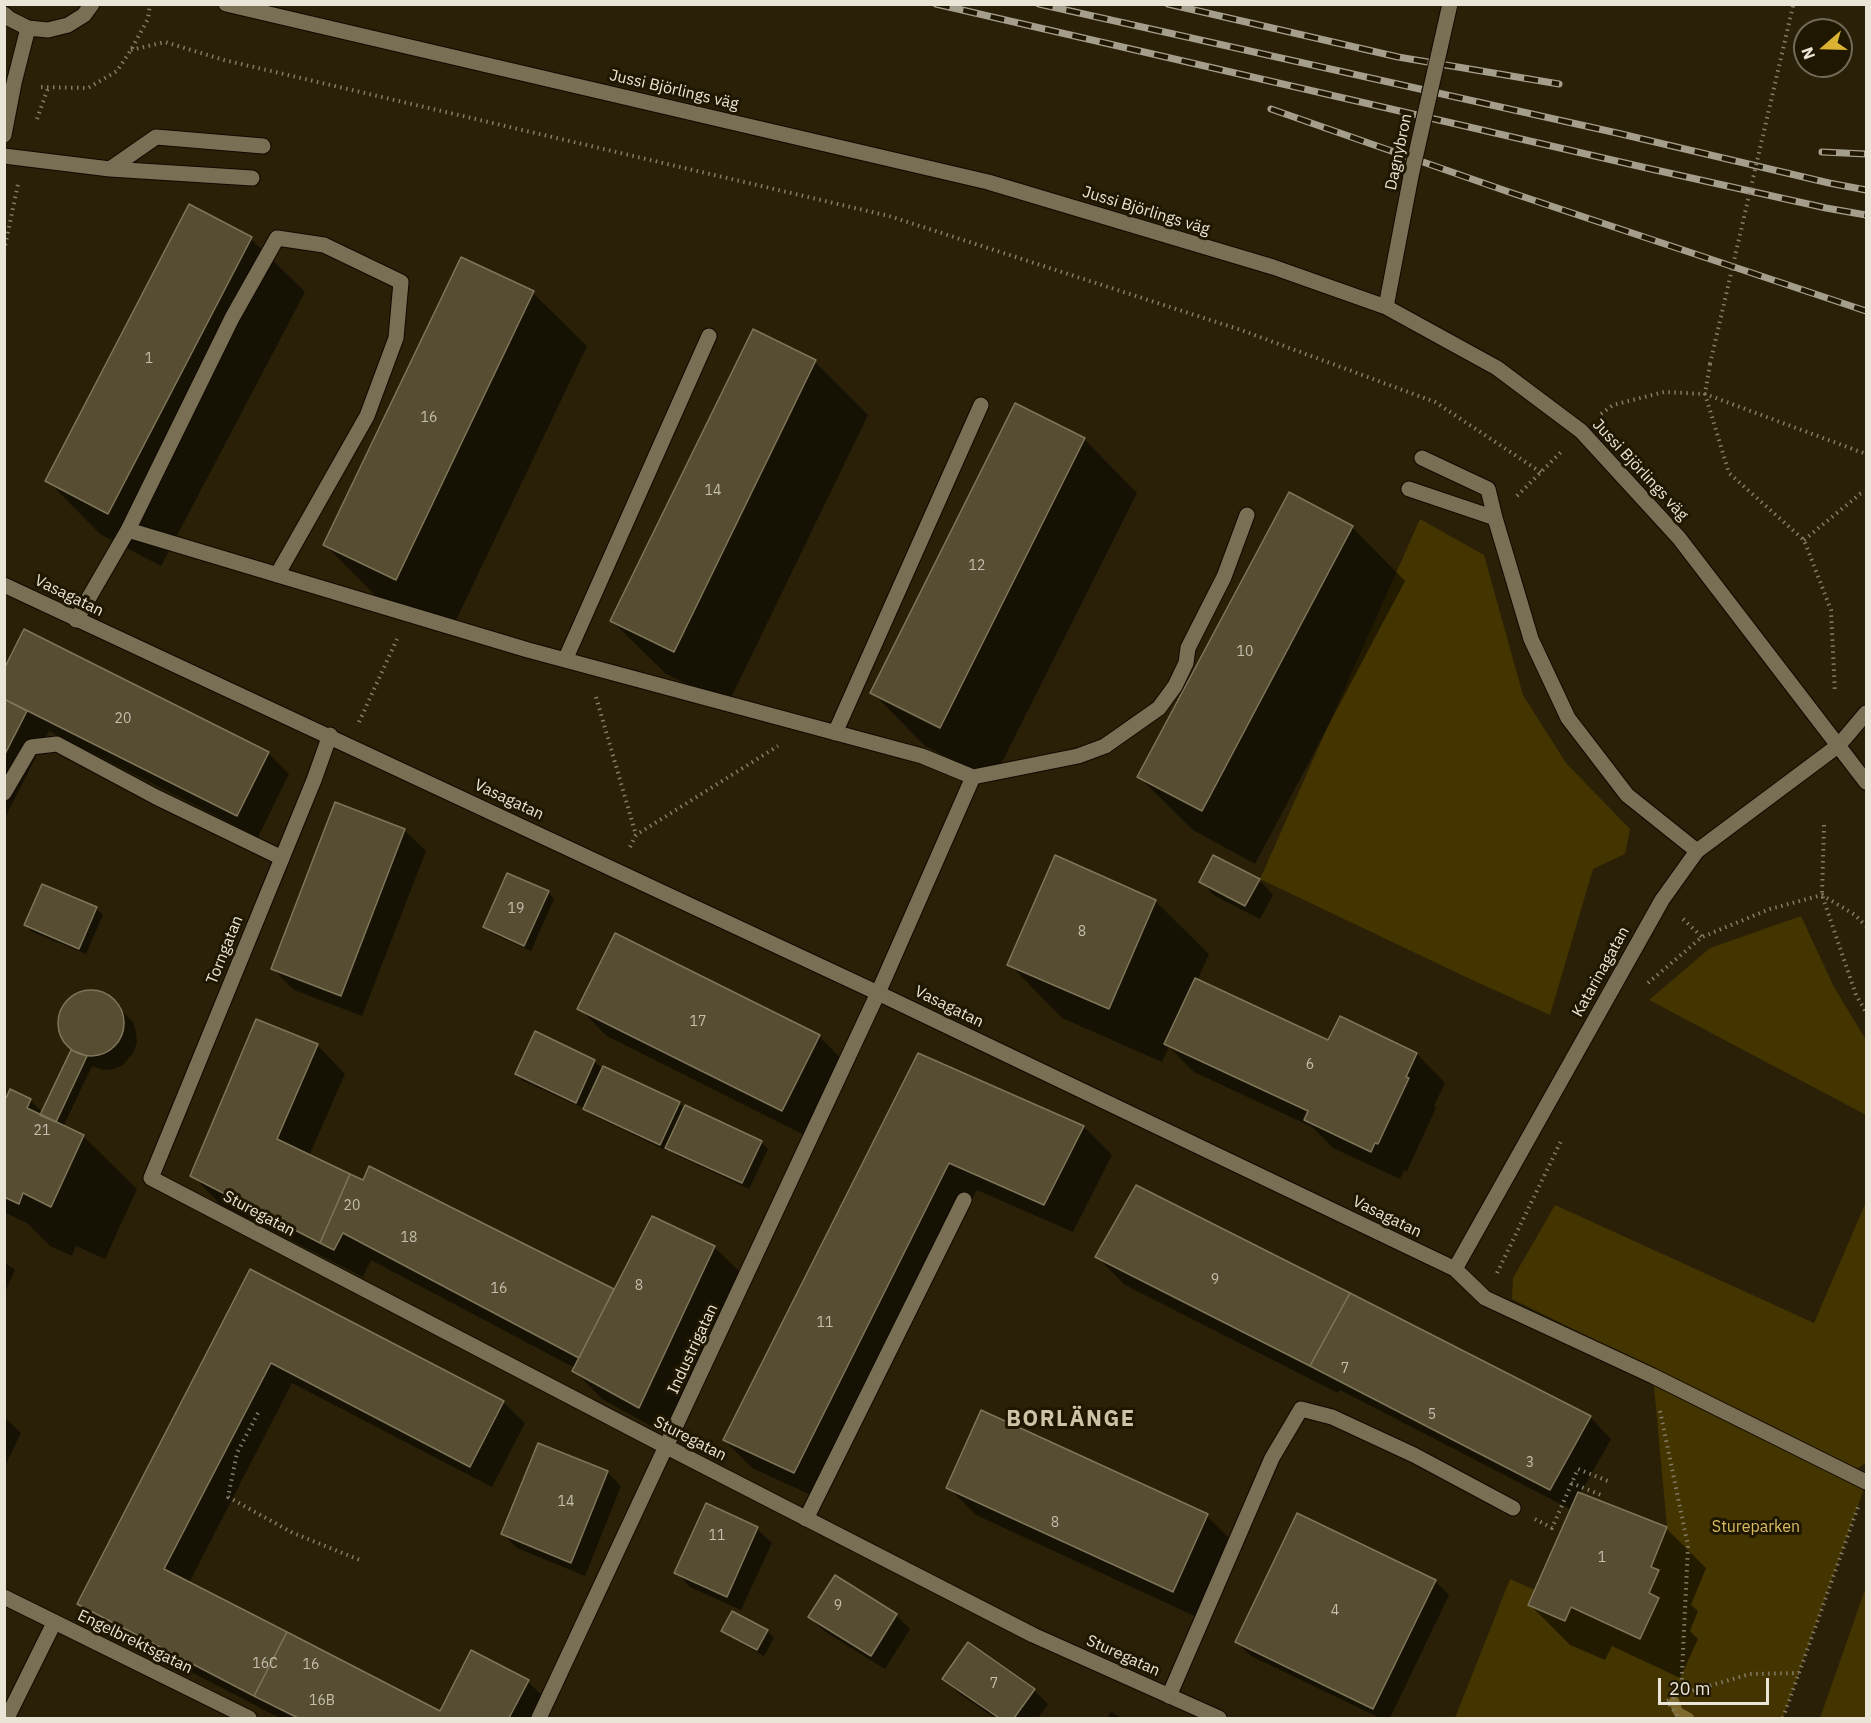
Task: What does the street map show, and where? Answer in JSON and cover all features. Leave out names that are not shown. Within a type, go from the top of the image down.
[{"type":"street","points":[[4,14],[28,28],[48,30],[68,26],[84,15],[92,4]]},
{"type":"street","name":"Jussi Björlings väg","points":[[226,4],[988,182],[1272,267],[1386,307],[1497,368],[1581,431],[1679,538],[1866,782]]},
{"type":"street","name":"Dagnybron","points":[[1386,307],[1450,4]]},
{"type":"street","points":[[4,135],[28,28]]},
{"type":"street","points":[[110,169],[156,137],[263,146]]},
{"type":"street","points":[[4,156],[110,169],[252,178]]},
{"type":"street","points":[[76,620],[128,530],[232,318],[277,238],[324,245],[401,282],[396,338],[367,416],[277,575]]},
{"type":"street","points":[[565,660],[709,336]]},
{"type":"street","points":[[835,733],[981,405]]},
{"type":"street","points":[[1422,458],[1488,489],[1531,639],[1568,718],[1627,795],[1697,851]]},
{"type":"street","points":[[1410,489],[1495,518]]},
{"type":"street","points":[[128,530],[565,660],[922,756],[973,777],[1078,756],[1105,746],[1159,708],[1175,686],[1186,663],[1188,648],[1224,577],[1247,515]]},
{"type":"street","name":"Vasagatan","points":[[4,585],[330,735],[878,993],[1455,1269],[1485,1298],[1653,1376],[1866,1482]]},
{"type":"street","name":"Katarinagatan","points":[[1455,1269],[1662,900],[1697,851],[1839,745],[1866,713]]},
{"type":"street","name":"Torngatan","points":[[151,1178],[314,780],[330,735]]},
{"type":"street","points":[[4,793],[31,747],[57,744],[156,797],[282,858]]},
{"type":"street","name":"Industrigatan","points":[[539,1719],[878,993],[973,777]]},
{"type":"street","name":"Sturegatan","points":[[151,1178],[1033,1635],[1219,1719]]},
{"type":"street","points":[[806,1519],[964,1200]]},
{"type":"street","points":[[1169,1696],[1272,1458],[1300,1409],[1332,1418],[1414,1455],[1513,1508]]},
{"type":"street","name":"Engelbrektsgatan","points":[[4,1598],[249,1719]]},
{"type":"street","points":[[7,1719],[54,1623]]},
{"type":"path","points":[[14,83],[48,88],[88,88],[117,70],[148,19],[150,4]]},
{"type":"path","points":[[1793,5],[1705,394],[1729,473],[1804,540],[1831,610],[1835,693]]},
{"type":"path","points":[[131,50],[165,42],[224,60],[889,216],[1241,330],[1435,402],[1542,473],[1581,431],[1612,405],[1664,392],[1705,394],[1866,454]]},
{"type":"path","points":[[1804,540],[1860,494],[1866,492]]},
{"type":"path","points":[[349,744],[409,614]]},
{"type":"path","points":[[587,666],[636,835],[809,726]]},
{"type":"path","points":[[1824,825],[1822,894],[1856,995],[1866,1012]]},
{"type":"path","points":[[1646,986],[1702,937],[1770,909],[1822,894],[1855,915],[1866,926]]},
{"type":"path","points":[[1485,1298],[1565,1133]]},
{"type":"path","points":[[1653,1376],[1688,1546],[1681,1694]]},
{"type":"path","points":[[258,1413],[237,1453],[228,1497],[293,1533],[360,1560]]},
{"type":"path","points":[[1513,1508],[1552,1528],[1578,1469],[1610,1482]]},
{"type":"path","points":[[1571,1483],[1604,1496]]},
{"type":"path","points":[[1783,1719],[1859,1506]]},
{"type":"path","points":[[1679,1719],[1667,1701],[1681,1694],[1750,1674],[1799,1673]]},
{"type":"green space","points":[[1420,519],[1484,555],[1523,695],[1566,763],[1630,829],[1625,854],[1593,869],[1550,1015],[1260,879]]},
{"type":"green space","points":[[1801,916],[1834,987],[1866,1040],[1866,1115],[1649,1000],[1710,948]]},
{"type":"green space","points":[[1866,1202],[1866,1463],[1856,1469],[1512,1299],[1513,1278],[1555,1205],[1814,1323]]},
{"type":"green space","name":"Stureparken","points":[[1653,1376],[1866,1483],[1783,1718],[1455,1718],[1510,1579],[1535,1590],[1529,1605],[1564,1621],[1571,1607],[1640,1639],[1659,1598],[1649,1593],[1658,1570],[1651,1567],[1667,1527]]},
{"type":"green space","points":[[1866,1587],[1866,1718],[1820,1718]]},
{"type":"building","points":[[189,204],[252,237],[108,514],[45,481]]},
{"type":"building","points":[[461,257],[534,291],[396,580],[323,545]]},
{"type":"building","points":[[753,329],[816,360],[674,652],[610,621]]},
{"type":"building","points":[[1015,403],[1085,438],[940,728],[870,693]]},
{"type":"building","points":[[1289,492],[1353,526],[1202,811],[1137,777]]},
{"type":"building","points":[[24,629],[269,752],[237,816],[4,699],[4,669]]},
{"type":"building","points":[[4,699],[27,711],[4,756]]},
{"type":"building","points":[[335,802],[405,829],[341,996],[271,969]]},
{"type":"building","points":[[1055,855],[1156,900],[1109,1009],[1007,965]]},
{"type":"building","points":[[1213,855],[1260,879],[1245,906],[1199,882]]},
{"type":"building","points":[[507,873],[549,891],[524,946],[483,927]]},
{"type":"building","points":[[42,884],[97,907],[79,949],[24,925]]},
{"type":"building","points":[[615,933],[820,1035],[782,1111],[577,1009]]},
{"type":"building","points":[[1195,978],[1328,1040],[1340,1016],[1417,1053],[1406,1077],[1409,1078],[1378,1144],[1375,1143],[1371,1152],[1304,1120],[1308,1111],[1164,1044]]},
{"type":"building","points":[[91,990],[103,993],[114,1000],[121,1011],[124,1023],[121,1035],[114,1046],[103,1053],[91,1056],[79,1053],[68,1046],[61,1035],[58,1023],[61,1011],[68,1000],[79,993]]},
{"type":"building","points":[[256,1019],[318,1044],[277,1139],[350,1174],[320,1243],[190,1176]]},
{"type":"building","points":[[535,1031],[595,1060],[576,1103],[515,1074]]},
{"type":"building","points":[[71,1050],[87,1056],[56,1122],[40,1115]]},
{"type":"building","points":[[918,1053],[1084,1126],[1044,1205],[949,1163],[794,1473],[723,1440]]},
{"type":"building","points":[[603,1066],[680,1102],[660,1145],[583,1109]]},
{"type":"building","points":[[10,1089],[31,1099],[27,1108],[84,1135],[51,1207],[23,1193],[19,1204],[4,1197],[4,1098]]},
{"type":"building","points":[[685,1105],[762,1141],[742,1183],[665,1148]]},
{"type":"building","points":[[369,1166],[614,1289],[579,1358],[343,1233],[334,1250],[320,1243],[350,1174],[363,1180]]},
{"type":"building","points":[[1136,1185],[1350,1293],[1310,1366],[1095,1257]]},
{"type":"building","points":[[652,1216],[715,1246],[639,1408],[572,1371]]},
{"type":"building","points":[[250,1269],[504,1401],[470,1467],[271,1363],[164,1569],[287,1632],[254,1696],[77,1604]]},
{"type":"building","points":[[1350,1293],[1591,1416],[1550,1490],[1310,1366]]},
{"type":"building","points":[[981,1410],[1208,1514],[1173,1592],[946,1488]]},
{"type":"building","points":[[538,1443],[608,1471],[571,1563],[501,1534]]},
{"type":"building","points":[[1578,1492],[1667,1527],[1651,1567],[1659,1570],[1649,1593],[1659,1598],[1640,1639],[1571,1607],[1565,1621],[1528,1605]]},
{"type":"building","points":[[706,1503],[758,1527],[727,1597],[674,1573]]},
{"type":"building","points":[[1297,1513],[1436,1580],[1373,1709],[1235,1642]]},
{"type":"building","points":[[835,1575],[897,1614],[871,1656],[808,1617]]},
{"type":"building","points":[[732,1611],[768,1630],[757,1650],[721,1631]]},
{"type":"building","points":[[287,1632],[440,1711],[471,1650],[529,1680],[509,1718],[298,1718],[254,1696]]},
{"type":"building","points":[[968,1642],[1035,1689],[1014,1718],[999,1718],[942,1679]]},
{"type":"waterway","points":[[1674,1701],[1678,1712],[1689,1718]]},
{"type":"railway","points":[[936,4],[1651,169],[1866,215]]},
{"type":"railway","points":[[1039,4],[1866,190]]},
{"type":"railway","points":[[1168,4],[1398,57],[1559,84]]},
{"type":"railway","points":[[1271,109],[1509,192],[1866,311]]},
{"type":"railway","points":[[1822,152],[1866,154]]},
{"type":"district","name":"BORLÄNGE","points":[[1071,1420]]}]
